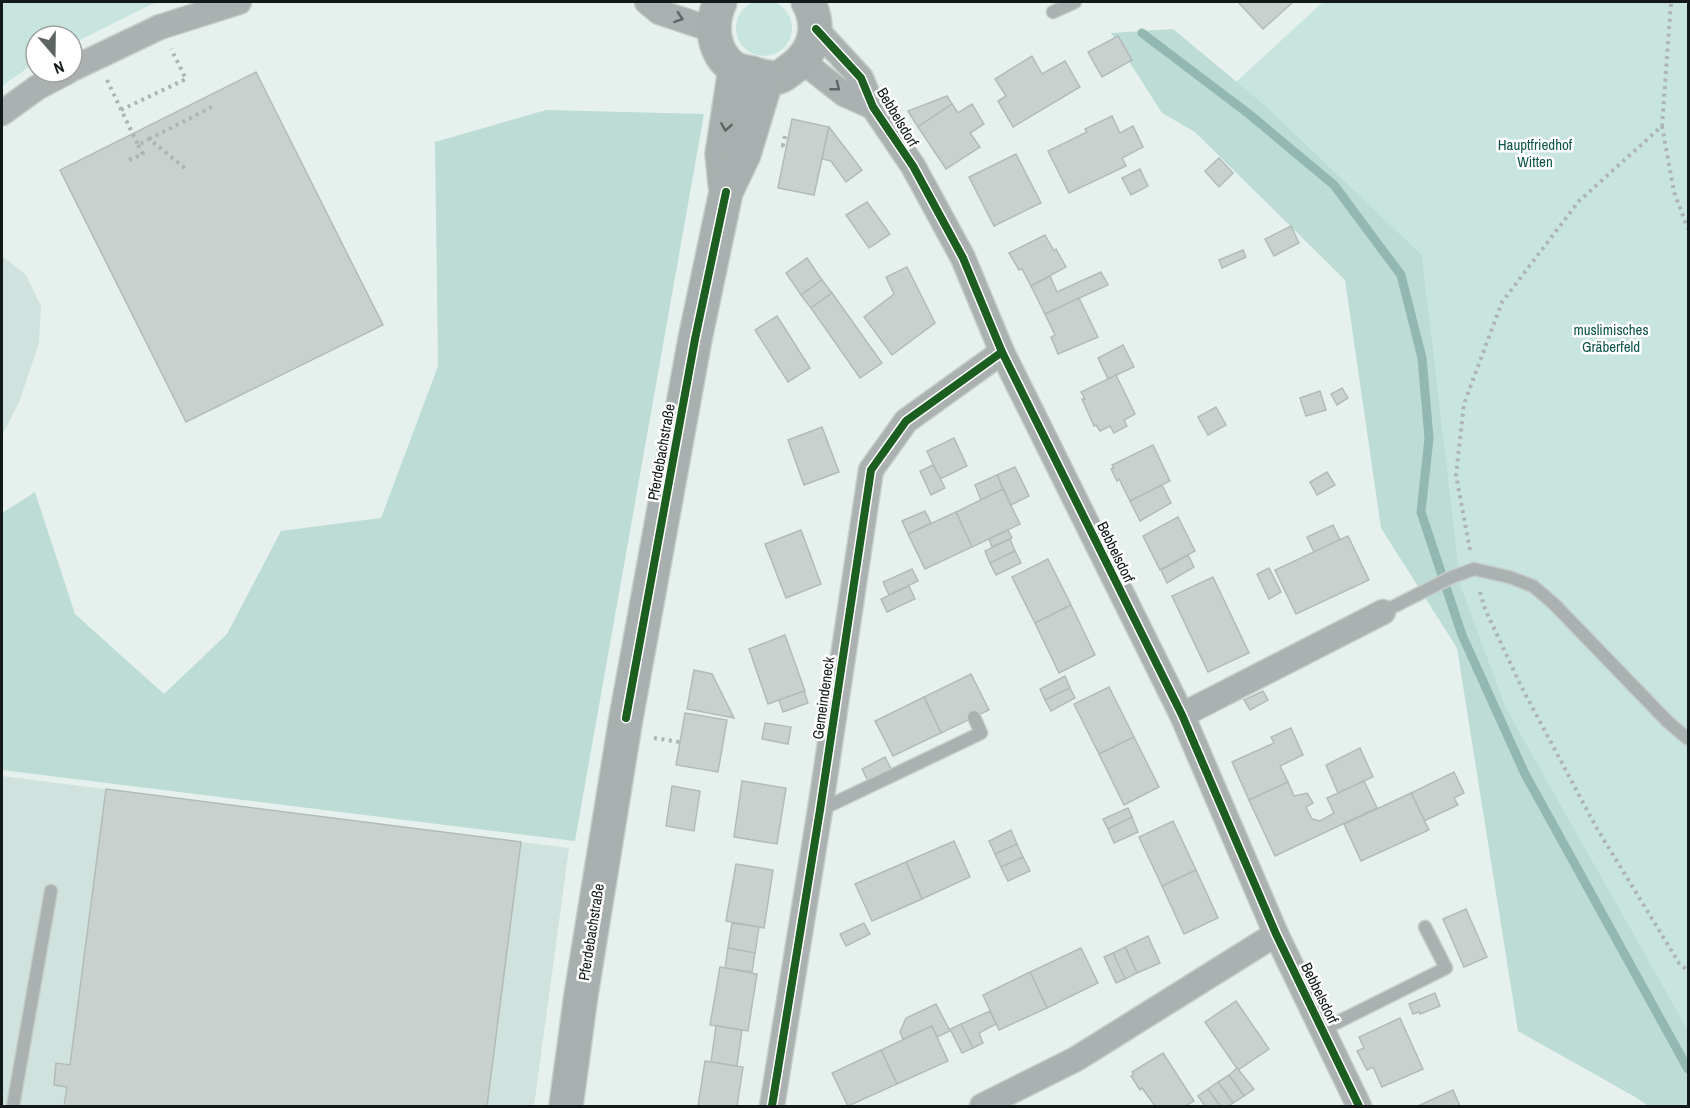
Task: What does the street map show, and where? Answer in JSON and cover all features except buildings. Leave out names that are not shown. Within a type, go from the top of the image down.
[{"type":"main road","points":[[717,16],[716,44],[722,56],[735,69],[767,78],[781,76],[802,62],[811,48],[812,15]]},
{"type":"main road","name":"Pferdebachstraße","points":[[726,192],[722,154],[735,69]]},
{"type":"main road","name":"Pferdebachstraße","points":[[566,1107],[583,984],[626,718],[695,339],[726,192],[744,154],[767,78]]},
{"type":"street","points":[[84,63],[160,27],[238,2]]},
{"type":"street","points":[[647,2],[659,12],[717,16]]},
{"type":"street","name":"Bebbelsdorf","points":[[812,15],[861,78],[873,107],[913,166],[963,258],[1002,352],[1182,715],[1276,934],[1359,1107]]},
{"type":"street","name":"Bebbelsdorf","points":[[802,62],[844,94],[873,107]]},
{"type":"street","points":[[2,113],[44,84]]},
{"type":"street","name":"Gemeindeneck","points":[[772,1107],[820,810],[871,470],[906,421],[1002,352]]},
{"type":"street","points":[[1182,715],[1383,612]]},
{"type":"street","points":[[982,1107],[1076,1059],[1276,934]]},
{"type":"lane","points":[[1053,12],[1075,2]]},
{"type":"lane","points":[[1383,612],[1452,577],[1474,569],[1509,577],[1533,586],[1554,604],[1668,722],[1689,739]]},
{"type":"lane","points":[[820,810],[981,733],[974,717]]},
{"type":"lane","points":[[13,1107],[51,891]]},
{"type":"lane","points":[[1322,1030],[1446,968],[1425,927]]},
{"type":"path","points":[[1671,2],[1662,126],[1674,192],[1689,229]]},
{"type":"path","points":[[105,77],[136,146],[143,154],[129,160]]},
{"type":"path","points":[[121,110],[186,79]]},
{"type":"path","points":[[136,146],[212,107]]},
{"type":"path","points":[[1662,126],[1580,201],[1502,302],[1464,404],[1456,475],[1474,569],[1485,609],[1521,686],[1596,827],[1679,963],[1689,971]]},
{"type":"path","points":[[149,139],[186,169]]},
{"type":"path","points":[[650,738],[680,742]]},
{"type":"shaded area","points":[[2,256],[26,275],[41,306],[39,343],[19,402],[2,436]]},
{"type":"shaded area","points":[[2,776],[569,848],[534,1106],[2,1106]]},
{"type":"green space","points":[[764,0],[775,2],[784,8],[790,17],[792,28],[790,39],[784,48],[775,54],[764,56],[753,54],[744,48],[738,39],[736,28],[738,17],[744,8],[753,2]]},
{"type":"green space","points":[[2,2],[160,2],[84,38],[84,24],[24,24],[24,70],[2,86]]},
{"type":"green space","name":"Hauptfriedhof Witten","points":[[1323,2],[1688,2],[1688,1030],[1506,708],[1461,586],[1422,255],[1268,108],[1236,82]]},
{"type":"green space","points":[[1173,29],[1268,108],[1422,255],[1461,586],[1506,708],[1688,1030],[1688,1106],[1648,1106],[1518,1031],[1457,648],[1381,528],[1345,280],[1195,132],[1162,113],[1111,33]]},
{"type":"green space","points":[[546,110],[704,114],[575,841],[2,770],[2,513],[35,492],[75,614],[164,694],[227,634],[281,531],[381,518],[438,366],[435,142]]},
{"type":"waterway","points":[[1142,33],[1249,114],[1334,185],[1401,275],[1422,358],[1429,438],[1421,512],[1462,635],[1525,774],[1688,1069]]},
{"type":"cycle path","points":[[816,29],[861,78],[873,107],[913,166],[963,258],[1002,352],[1182,715],[1276,934],[1359,1106]]},
{"type":"cycle path","points":[[626,718],[695,339],[726,192]]},
{"type":"cycle path","points":[[772,1106],[820,810],[871,470],[906,421],[1002,352]]},
{"type":"park label","name":"muslimisches Gräberfeld","points":[[1611,338]]}]
